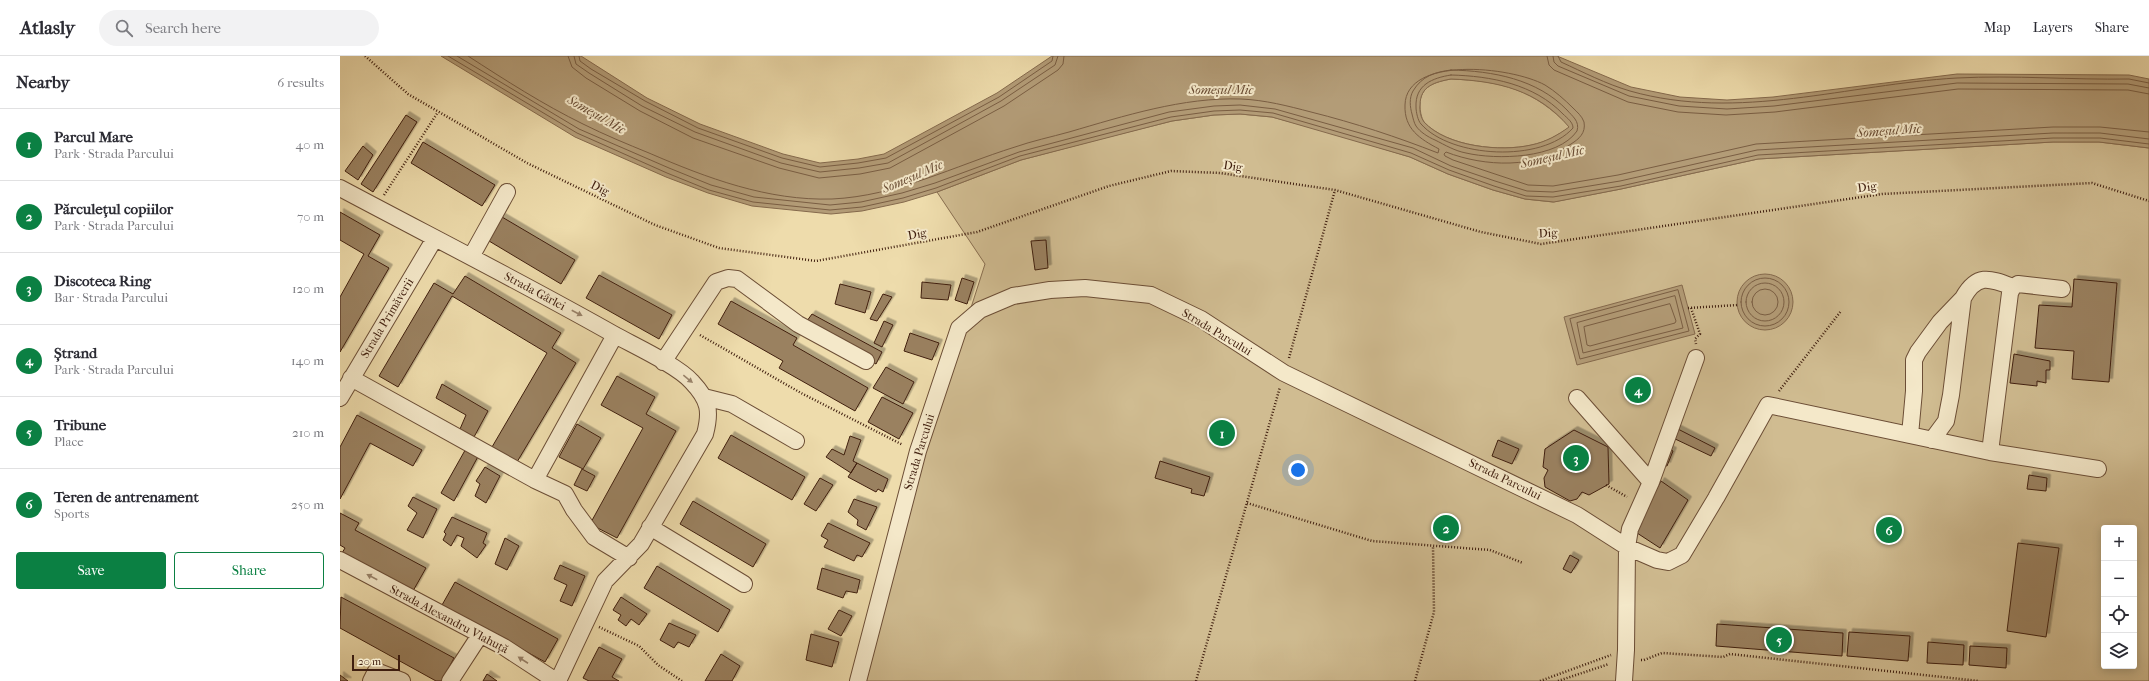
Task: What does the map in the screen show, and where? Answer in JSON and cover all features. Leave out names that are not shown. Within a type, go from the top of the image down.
[{"type":"street","name":"Strada Gârlei","points":[[340,188],[663,362],[691,381],[704,397],[710,416]]},
{"type":"street","points":[[476,260],[507,192]]},
{"type":"street","name":"Strada Primăverii","points":[[340,398],[435,238]]},
{"type":"street","points":[[663,362],[716,282],[728,278],[737,279],[798,324],[866,361]]},
{"type":"street","points":[[1910,435],[1914,391],[1914,360],[1918,352],[1940,322],[1963,298],[1969,287],[1984,279],[1992,279],[2013,287]]},
{"type":"street","points":[[1990,452],[2010,293],[2013,287],[2018,284],[2062,289]]},
{"type":"street","name":"Strada Parcului","points":[[858,681],[918,453],[959,328],[980,310],[1013,296],[1050,290],[1085,288],[1151,295],[1201,319],[1284,373],[1576,515],[1627,547],[1668,562],[1682,555],[1768,405]]},
{"type":"street","points":[[1932,440],[1946,421],[1951,395],[1963,298]]},
{"type":"street","points":[[535,480],[615,335]]},
{"type":"street","points":[[1624,681],[1626,654],[1627,547],[1630,529],[1651,482],[1696,358]]},
{"type":"street","points":[[351,378],[535,480],[565,494],[574,510],[594,537],[629,558]]},
{"type":"street","points":[[704,397],[732,404],[796,441]]},
{"type":"street","points":[[1577,398],[1651,482]]},
{"type":"street","points":[[1768,405],[1990,452],[2098,469]]},
{"type":"street","name":"Strada Alexandru Vlahuță","points":[[340,560],[504,647],[557,681],[605,581],[641,544],[705,434],[710,416]]},
{"type":"street","points":[[650,527],[744,584]]},
{"type":"street","points":[[450,681],[480,635]]},
{"type":"street","points":[[374,676],[402,681]]},
{"type":"path","name":"Dig","points":[[365,56],[408,94],[438,112],[527,163],[655,225],[719,248],[816,260],[978,232],[1109,186],[1171,171],[1220,174],[1335,190],[1481,232],[1541,244],[1882,194],[2092,183],[2149,201]]},
{"type":"path","points":[[376,207],[438,112]]},
{"type":"path","points":[[1196,681],[1335,190]]},
{"type":"path","points":[[1696,358],[1695,340],[1700,334],[1690,308],[1738,305]]},
{"type":"path","points":[[1768,405],[1841,311]]},
{"type":"path","points":[[686,327],[801,393],[918,453]]},
{"type":"path","points":[[1606,485],[1628,498]]},
{"type":"path","points":[[1247,503],[1372,541],[1490,550],[1523,563]]},
{"type":"path","points":[[1415,681],[1434,612],[1433,546]]},
{"type":"path","points":[[586,620],[616,637],[639,646],[658,665],[682,681]]},
{"type":"path","points":[[1540,681],[1626,654],[1644,660],[1662,653],[1723,657],[1730,654],[1979,681]]},
{"type":"path","points":[[1558,681],[1626,654]]},
{"type":"shaded area","points":[[1451,79],[1486,82],[1516,90],[1543,104],[1570,127],[1542,142],[1519,147],[1505,148],[1475,146],[1446,137],[1424,122],[1420,112],[1420,105],[1423,93],[1426,89],[1439,82]]},
{"type":"shaded area","points":[[1240,114],[1272,117],[1410,157],[1448,174],[1493,190],[1525,199],[1553,202],[1621,189],[1758,159],[2053,142],[2099,142],[2149,148],[2149,681],[863,681],[917,476],[985,264],[937,192],[1021,160],[1172,121],[1214,115]]},
{"type":"water","name":"Someșul Mic","points":[[441,56],[581,56],[647,98],[700,124],[783,154],[820,163],[858,159],[884,154],[997,93],[1052,56],[1557,56],[1631,87],[1680,97],[1727,100],[1773,97],[1957,74],[2129,75],[2149,79],[2149,148],[2099,142],[2053,142],[1758,159],[1554,202],[1525,199],[1493,190],[1448,174],[1410,157],[1272,117],[1240,114],[1214,115],[1172,121],[1021,160],[937,192],[904,202],[862,211],[831,214],[752,206],[708,193],[666,177],[575,137]],"holes":[[[1451,79],[1501,85],[1530,96],[1557,114],[1569,127],[1547,140],[1536,144],[1519,147],[1505,148],[1475,146],[1446,137],[1424,122],[1420,114],[1423,93],[1430,86],[1439,82]]]},
{"type":"water","points":[[1765,274],[1776,276],[1785,282],[1791,291],[1793,302],[1791,313],[1785,322],[1776,328],[1765,330],[1754,328],[1745,322],[1739,313],[1737,302],[1739,291],[1745,282],[1754,276]]},
{"type":"water","points":[[1682,285],[1695,334],[1577,365],[1564,317]]},
{"type":"building","points":[[406,115],[417,122],[373,192],[361,184]]},
{"type":"building","points":[[423,142],[495,185],[482,206],[411,163]]},
{"type":"building","points":[[363,146],[373,155],[358,180],[345,171]]},
{"type":"building","points":[[340,212],[380,235],[368,256],[389,268],[340,352],[340,297],[364,254],[340,240]]},
{"type":"building","points":[[502,217],[575,260],[561,284],[489,241]]},
{"type":"building","points":[[1046,240],[1048,268],[1035,270],[1031,241]]},
{"type":"building","points":[[599,275],[672,315],[659,339],[586,298]]},
{"type":"building","points":[[465,276],[561,333],[552,348],[576,363],[517,462],[492,447],[547,353],[452,296],[398,387],[379,376],[434,283],[453,294]]},
{"type":"building","points":[[962,278],[974,282],[967,304],[955,300]]},
{"type":"building","points":[[2074,279],[2117,283],[2109,382],[2072,379],[2074,351],[2035,348],[2039,305],[2072,307]]},
{"type":"building","points":[[922,282],[951,285],[948,300],[921,298]]},
{"type":"building","points":[[840,284],[871,292],[865,313],[835,304]]},
{"type":"building","points":[[883,294],[892,297],[877,321],[870,319]]},
{"type":"building","points":[[731,301],[797,338],[793,345],[868,388],[855,411],[779,368],[783,361],[718,324]]},
{"type":"building","points":[[812,314],[882,352],[876,364],[804,325]]},
{"type":"building","points":[[884,321],[893,325],[882,347],[874,343]]},
{"type":"building","points":[[910,333],[939,343],[932,360],[904,351]]},
{"type":"building","points":[[2014,354],[2050,361],[2050,370],[2046,370],[2046,383],[2037,381],[2037,386],[2010,383]]},
{"type":"building","points":[[886,367],[914,382],[903,404],[873,388]]},
{"type":"building","points":[[617,376],[655,397],[646,414],[676,431],[617,538],[590,524],[643,428],[601,405]]},
{"type":"building","points":[[442,384],[488,411],[474,437],[460,429],[466,415],[436,398]]},
{"type":"building","points":[[882,397],[913,413],[899,439],[868,422]]},
{"type":"building","points":[[357,415],[422,450],[413,466],[370,443],[340,499],[340,447]]},
{"type":"building","points":[[577,424],[601,438],[583,469],[559,457]]},
{"type":"building","points":[[1676,428],[1715,448],[1711,456],[1671,437]]},
{"type":"building","points":[[1574,430],[1608,447],[1609,484],[1589,495],[1582,492],[1577,499],[1570,501],[1545,487],[1544,478],[1548,470],[1543,467],[1545,449]]},
{"type":"building","points":[[731,435],[805,477],[792,500],[718,458]]},
{"type":"building","points":[[850,436],[861,440],[853,461],[857,463],[851,473],[826,457],[832,449],[844,455]]},
{"type":"building","points":[[1498,440],[1519,449],[1512,464],[1492,456]]},
{"type":"building","points":[[468,445],[481,451],[454,501],[441,493]]},
{"type":"building","points":[[1667,448],[1673,451],[1667,466],[1660,464]]},
{"type":"building","points":[[1160,461],[1210,477],[1204,496],[1191,493],[1192,489],[1155,478]]},
{"type":"building","points":[[857,463],[888,479],[883,492],[878,489],[876,492],[848,477]]},
{"type":"building","points":[[485,467],[500,476],[486,503],[475,496],[480,484],[476,481]]},
{"type":"building","points":[[582,469],[595,476],[587,491],[574,485]]},
{"type":"building","points":[[2029,475],[2047,478],[2046,491],[2027,489]]},
{"type":"building","points":[[820,478],[833,485],[816,511],[804,504]]},
{"type":"building","points":[[1661,481],[1688,500],[1660,548],[1634,531]]},
{"type":"building","points":[[413,497],[437,509],[423,538],[407,530],[417,513],[408,506]]},
{"type":"building","points":[[854,499],[877,507],[866,530],[857,525],[858,520],[848,512]]},
{"type":"building","points":[[693,501],[766,544],[753,567],[680,524]]},
{"type":"building","points":[[340,513],[359,523],[355,530],[426,568],[413,591],[342,553],[345,548],[340,545]]},
{"type":"building","points":[[452,517],[487,533],[483,543],[486,545],[477,558],[461,546],[464,538],[457,535],[451,546],[443,540],[446,534],[444,532]]},
{"type":"building","points":[[828,523],[870,543],[862,557],[857,555],[854,561],[824,547],[828,540],[821,536]]},
{"type":"building","points":[[505,538],[519,546],[507,570],[495,564]]},
{"type":"building","points":[[2018,543],[2059,548],[2046,637],[2007,631]]},
{"type":"building","points":[[1570,555],[1579,560],[1571,573],[1563,569]]},
{"type":"building","points":[[560,565],[585,576],[572,606],[560,601],[567,585],[554,579]]},
{"type":"building","points":[[657,566],[730,610],[718,632],[644,588]]},
{"type":"building","points":[[822,568],[860,580],[857,593],[846,591],[843,598],[817,589]]},
{"type":"building","points":[[455,582],[558,639],[545,662],[442,605]]},
{"type":"building","points":[[341,597],[454,658],[442,681],[436,681],[340,628]]},
{"type":"building","points":[[621,597],[647,614],[639,625],[631,619],[626,626],[618,620],[621,615],[613,610]]},
{"type":"building","points":[[839,610],[852,616],[841,636],[828,629]]},
{"type":"building","points":[[669,623],[696,635],[689,647],[678,642],[674,648],[660,640]]},
{"type":"building","points":[[1717,624],[1843,633],[1842,656],[1716,646]]},
{"type":"building","points":[[1849,632],[1910,636],[1908,661],[1847,656]]},
{"type":"building","points":[[811,634],[839,642],[832,667],[806,660]]},
{"type":"building","points":[[1928,642],[1964,645],[1963,665],[1927,663]]},
{"type":"building","points":[[1970,646],[2007,648],[2006,668],[1969,665]]},
{"type":"building","points":[[599,647],[622,659],[612,677],[619,681],[589,681],[583,678]]},
{"type":"building","points":[[721,654],[740,666],[732,681],[705,681]]},
{"type":"building","points":[[487,674],[497,681],[483,681]]},
{"type":"building","points":[[340,675],[348,681],[340,681]]},
{"type":"place","name":"Ștrand","points":[[1638,390]]},
{"type":"place","name":"Parcul Mare","points":[[1222,433]]},
{"type":"place","name":"Discoteca Ring","points":[[1576,458]]},
{"type":"place","name":"Părculețul copiilor","points":[[1446,528]]},
{"type":"place","name":"Teren de antrenament","points":[[1889,530]]},
{"type":"place","name":"Tribune","points":[[1779,640]]}]
